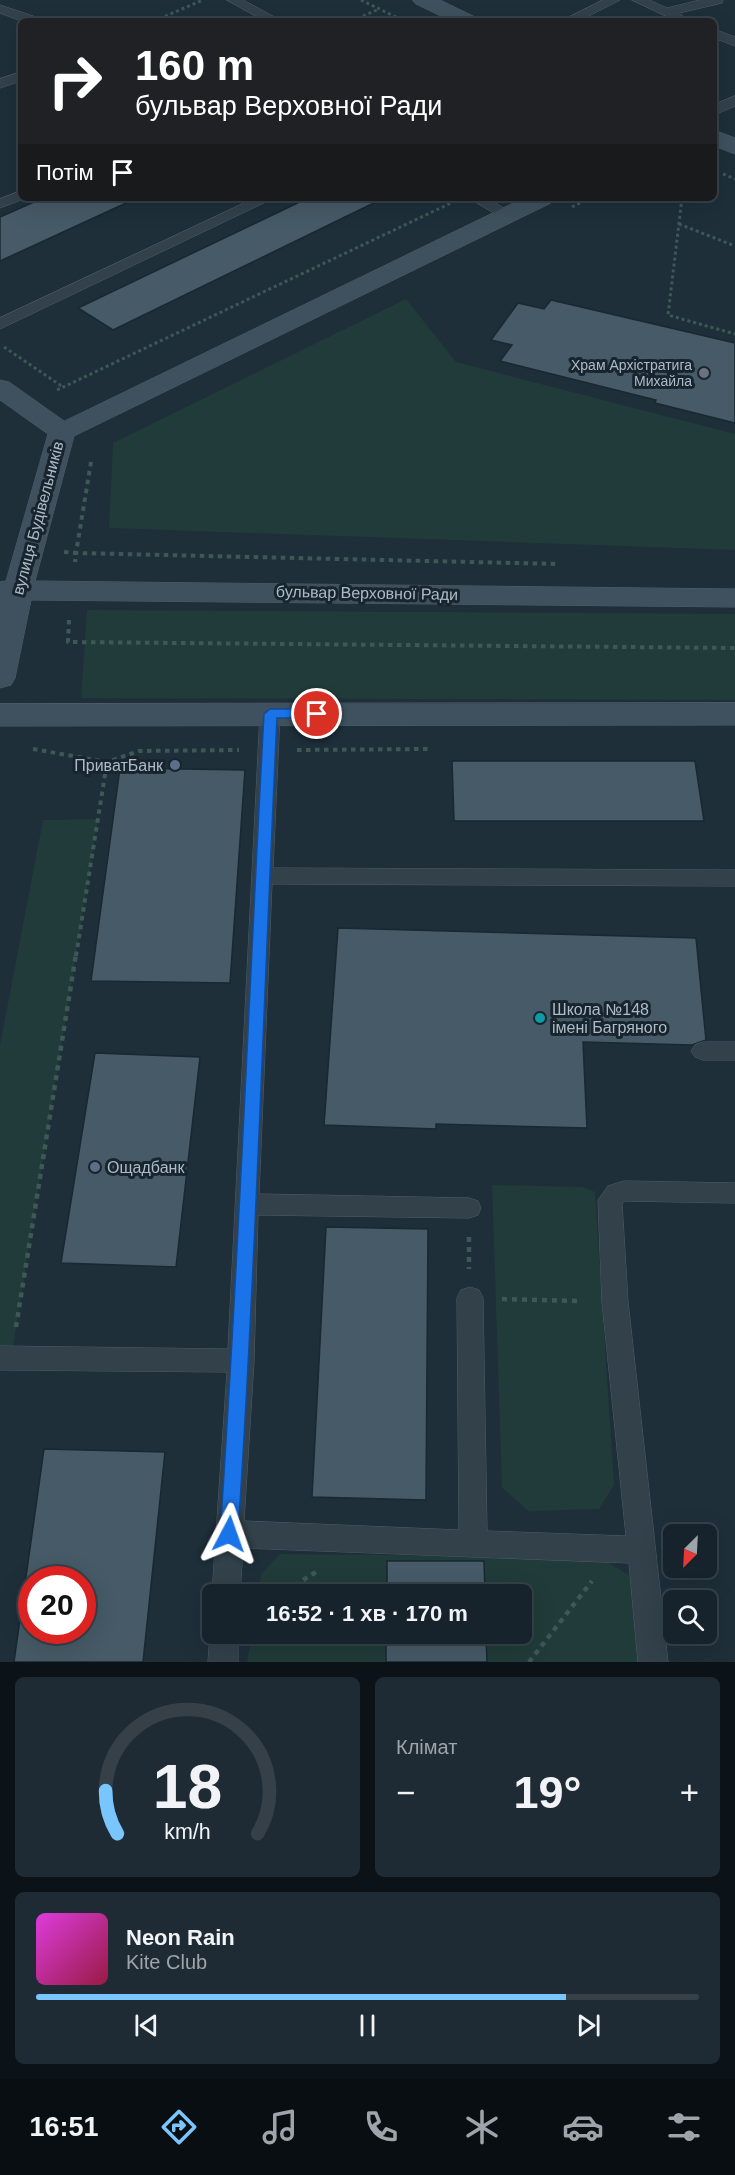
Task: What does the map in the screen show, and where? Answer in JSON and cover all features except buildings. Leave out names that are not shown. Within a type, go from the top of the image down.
[{"type":"main road","points":[[423,0],[462,18]]},
{"type":"main road","points":[[717,138],[735,147]]},
{"type":"main road","points":[[62,432],[537,201]]},
{"type":"main road","name":"вулиця Будівельників","points":[[0,388],[62,432],[9,591],[0,678]]},
{"type":"main road","name":"бульвар Верховної Ради","points":[[9,591],[72,589],[735,598]]},
{"type":"main road","points":[[0,715],[735,714]]},
{"type":"lane","points":[[233,0],[269,18]]},
{"type":"lane","points":[[575,18],[614,0]]},
{"type":"lane","points":[[638,0],[679,18]]},
{"type":"lane","points":[[666,12],[717,0]]},
{"type":"lane","points":[[0,9],[26,18]]},
{"type":"lane","points":[[717,34],[735,42]]},
{"type":"lane","points":[[0,84],[18,76]]},
{"type":"lane","points":[[717,109],[735,100]]},
{"type":"lane","points":[[0,204],[18,196]]},
{"type":"lane","points":[[0,324],[261,201]]},
{"type":"lane","points":[[482,201],[509,216]]},
{"type":"lane","points":[[226,1584],[241,1361],[246,1204],[270,714]]},
{"type":"lane","points":[[262,876],[735,878]]},
{"type":"lane","points":[[704,1051],[735,1051]]},
{"type":"lane","points":[[653,1662],[629,1550],[610,1200],[616,1193],[735,1192]]},
{"type":"lane","points":[[246,1204],[469,1208]]},
{"type":"lane","points":[[470,1298],[473,1543]]},
{"type":"lane","points":[[5,1358],[241,1361]]},
{"type":"lane","points":[[229,1534],[629,1550]]},
{"type":"lane","points":[[223,1662],[224,1644]]},
{"type":"path","points":[[161,18],[203,0]]},
{"type":"path","points":[[361,0],[398,18]]},
{"type":"path","points":[[359,18],[380,9]]},
{"type":"path","points":[[682,201],[668,315],[735,334]]},
{"type":"path","points":[[0,345],[63,387],[452,203]]},
{"type":"path","points":[[679,224],[735,246]]},
{"type":"path","points":[[92,455],[76,553],[68,642],[735,648]]},
{"type":"path","points":[[76,553],[567,564]]},
{"type":"path","points":[[21,747],[107,762],[140,751],[436,749]]},
{"type":"path","points":[[5,1358],[107,762]]},
{"type":"path","points":[[469,1208],[470,1298],[615,1302]]},
{"type":"path","points":[[529,1662],[629,1550]]},
{"type":"green space","points":[[406,299],[456,362],[735,434],[735,550],[109,528],[113,443]]},
{"type":"green space","points":[[87,610],[735,614],[735,700],[81,698]]},
{"type":"green space","points":[[98,819],[13,1347],[0,1348],[0,1045],[43,820]]},
{"type":"green space","points":[[492,1185],[583,1187],[595,1192],[614,1485],[599,1509],[528,1511],[502,1487]]},
{"type":"green space","points":[[280,1554],[599,1557],[635,1579],[644,1662],[247,1662],[250,1644],[532,1644],[532,1584],[260,1584],[261,1574]]},
{"type":"place","name":"Храм Архістратига Михайла","points":[[704,373]]},
{"type":"place","name":"ПриватБанк","points":[[175,765]]},
{"type":"place","name":"Школа №148 імені Багряного","points":[[540,1018]]},
{"type":"place","name":"Ощадбанк","points":[[95,1167]]},
{"type":"route","points":[[229,1534],[241,1361],[246,1204],[270,714],[317,714]]}]
